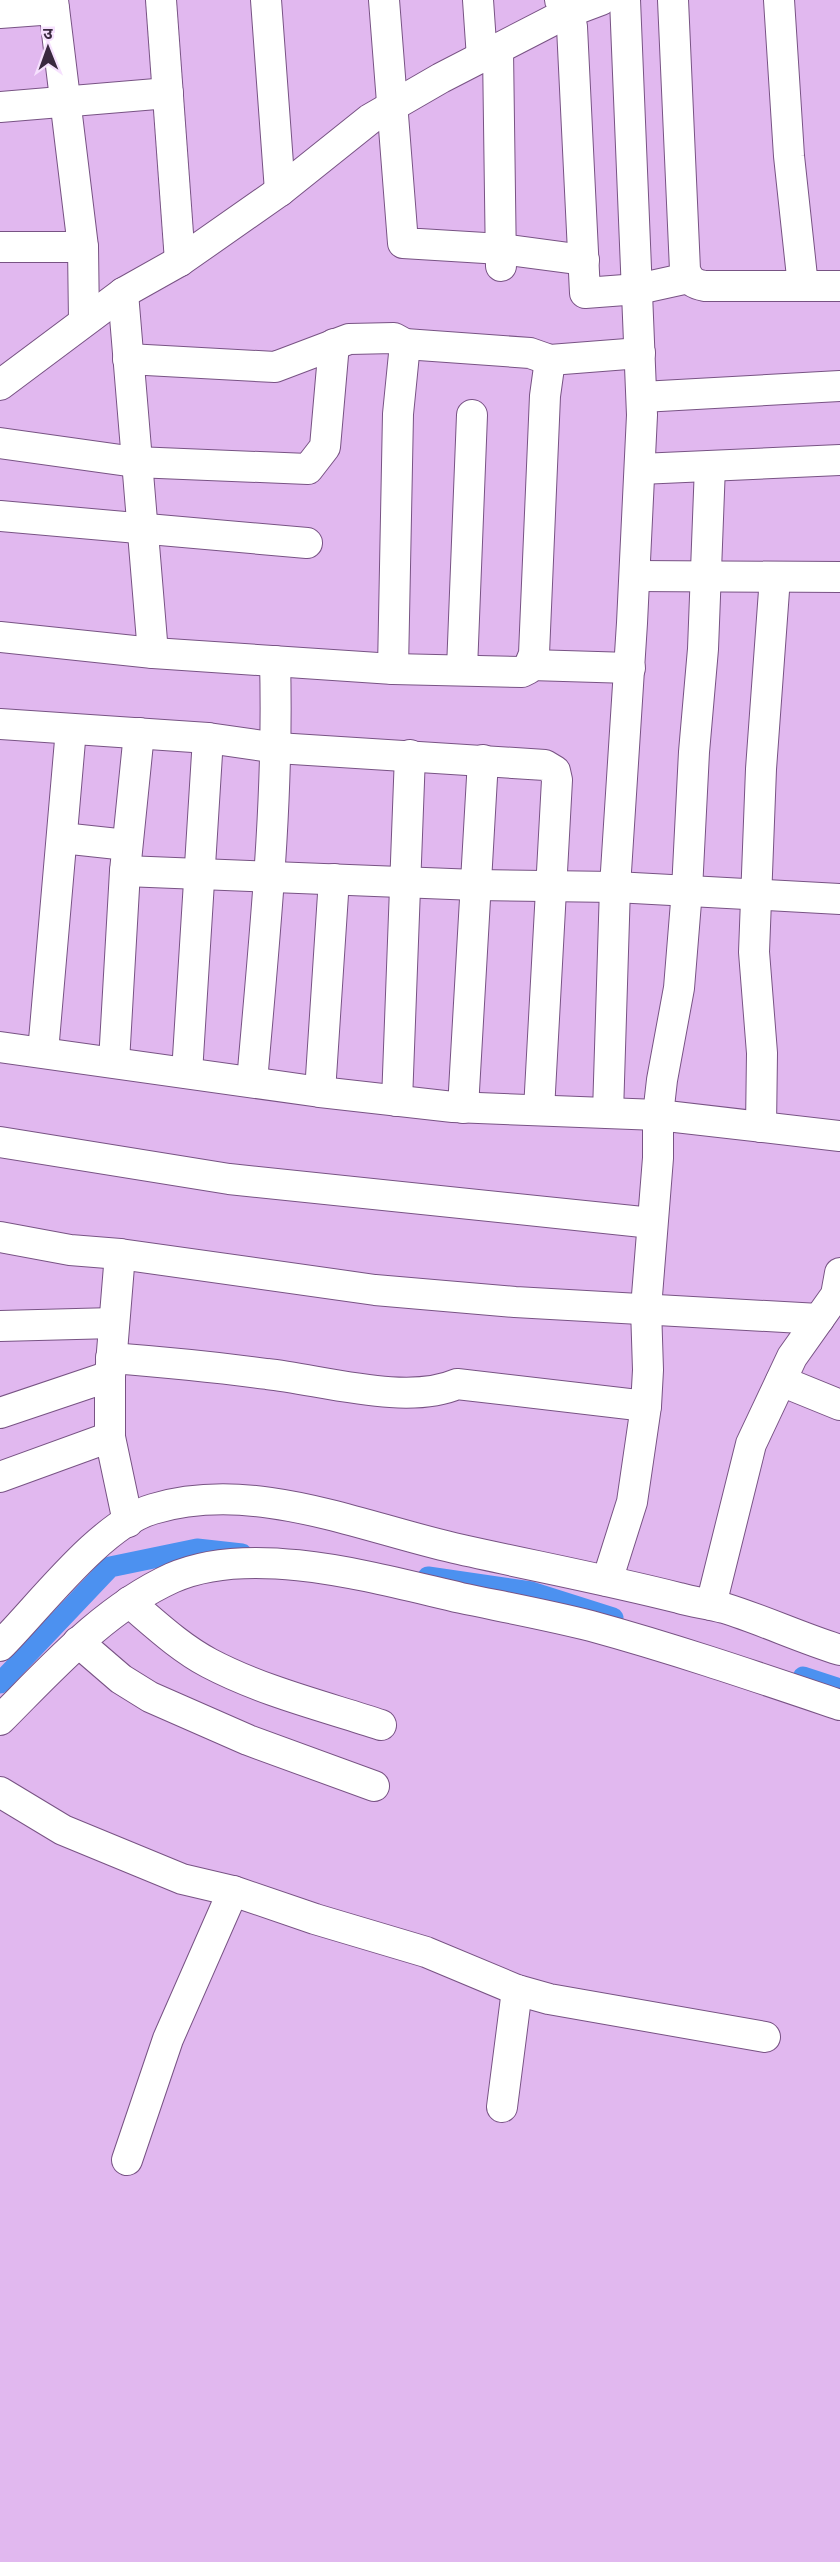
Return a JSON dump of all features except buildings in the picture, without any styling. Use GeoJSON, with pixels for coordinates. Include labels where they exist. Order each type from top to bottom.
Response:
{"type":"FeatureCollection","features":[{"type":"Feature","properties":{"kind":"street"},"geometry":{"type":"LineString","coordinates":[[161,0],[180,261]]}},
{"type":"Feature","properties":{"kind":"street"},"geometry":{"type":"LineString","coordinates":[[266,0],[280,191]]}},
{"type":"Feature","properties":{"kind":"street"},"geometry":{"type":"LineString","coordinates":[[384,0],[403,243],[501,258],[584,260]]}},
{"type":"Feature","properties":{"kind":"street"},"geometry":{"type":"LineString","coordinates":[[478,0],[490,54],[501,258]]}},
{"type":"Feature","properties":{"kind":"street"},"geometry":{"type":"LineString","coordinates":[[0,385],[123,293],[180,261],[280,191],[370,119],[441,78],[490,54],[565,6],[601,0]]}},
{"type":"Feature","properties":{"kind":"street"},"geometry":{"type":"LineString","coordinates":[[608,1113],[615,887],[630,668],[642,397],[624,0]]}},
{"type":"Feature","properties":{"kind":"street"},"geometry":{"type":"LineString","coordinates":[[673,0],[685,270],[688,278],[695,284],[705,286],[840,286]]}},
{"type":"Feature","properties":{"kind":"street"},"geometry":{"type":"LineString","coordinates":[[779,0],[789,156],[803,286]]}},
{"type":"Feature","properties":{"kind":"street"},"geometry":{"type":"LineString","coordinates":[[0,13],[54,4],[82,246],[84,321]]}},
{"type":"Feature","properties":{"kind":"street"},"geometry":{"type":"LineString","coordinates":[[565,6],[572,27],[585,293],[638,288],[688,278]]}},
{"type":"Feature","properties":{"kind":"street"},"geometry":{"type":"LineString","coordinates":[[0,107],[168,93]]}},
{"type":"Feature","properties":{"kind":"street"},"geometry":{"type":"LineString","coordinates":[[0,247],[82,246]]}},
{"type":"Feature","properties":{"kind":"street"},"geometry":{"type":"LineString","coordinates":[[123,293],[135,462],[153,653]]}},
{"type":"Feature","properties":{"kind":"street"},"geometry":{"type":"LineString","coordinates":[[128,359],[275,367],[349,339],[394,338],[405,344],[530,353],[550,360],[640,353]]}},
{"type":"Feature","properties":{"kind":"street"},"geometry":{"type":"LineString","coordinates":[[0,443],[135,462],[308,469],[325,447],[334,344]]}},
{"type":"Feature","properties":{"kind":"street"},"geometry":{"type":"LineString","coordinates":[[393,669],[398,414],[405,344]]}},
{"type":"Feature","properties":{"kind":"street"},"geometry":{"type":"LineString","coordinates":[[0,637],[153,653],[393,669],[522,672],[531,665],[534,654],[544,396],[550,360]]}},
{"type":"Feature","properties":{"kind":"street"},"geometry":{"type":"LineString","coordinates":[[642,397],[840,386]]}},
{"type":"Feature","properties":{"kind":"street"},"geometry":{"type":"LineString","coordinates":[[462,669],[472,415]]}},
{"type":"Feature","properties":{"kind":"street"},"geometry":{"type":"LineString","coordinates":[[640,469],[840,460]]}},
{"type":"Feature","properties":{"kind":"street"},"geometry":{"type":"LineString","coordinates":[[607,1581],[632,1502],[646,1406],[648,1370],[646,1308],[658,1158],[658,1115],[679,988],[687,890],[693,752],[707,576],[710,466]]}},
{"type":"Feature","properties":{"kind":"street"},"geometry":{"type":"LineString","coordinates":[[0,516],[307,543]]}},
{"type":"Feature","properties":{"kind":"street"},"geometry":{"type":"LineString","coordinates":[[635,576],[840,577]]}},
{"type":"Feature","properties":{"kind":"street"},"geometry":{"type":"LineString","coordinates":[[761,1127],[762,1053],[754,952],[761,769],[775,576]]}},
{"type":"Feature","properties":{"kind":"street"},"geometry":{"type":"LineString","coordinates":[[252,1082],[270,877],[277,747],[275,661]]}},
{"type":"Feature","properties":{"kind":"street"},"geometry":{"type":"LineString","coordinates":[[531,665],[630,668]]}},
{"type":"Feature","properties":{"kind":"street"},"geometry":{"type":"LineString","coordinates":[[0,724],[208,738],[277,747],[545,765],[555,771],[557,780],[552,887],[539,1110]]}},
{"type":"Feature","properties":{"kind":"street"},"geometry":{"type":"LineString","coordinates":[[44,1052],[71,729]]}},
{"type":"Feature","properties":{"kind":"street"},"geometry":{"type":"LineString","coordinates":[[114,1062],[126,858],[139,734]]}},
{"type":"Feature","properties":{"kind":"street"},"geometry":{"type":"LineString","coordinates":[[187,1073],[208,738]]}},
{"type":"Feature","properties":{"kind":"street"},"geometry":{"type":"LineString","coordinates":[[397,1101],[410,755]]}},
{"type":"Feature","properties":{"kind":"street"},"geometry":{"type":"LineString","coordinates":[[463,1108],[483,760]]}},
{"type":"Feature","properties":{"kind":"street"},"geometry":{"type":"LineString","coordinates":[[62,838],[126,858],[201,874],[406,883],[615,887],[840,899]]}},
{"type":"Feature","properties":{"kind":"street"},"geometry":{"type":"LineString","coordinates":[[320,1092],[334,879]]}},
{"type":"Feature","properties":{"kind":"street"},"geometry":{"type":"LineString","coordinates":[[0,1047],[320,1092],[463,1108],[658,1115],[840,1136]]}},
{"type":"Feature","properties":{"kind":"street"},"geometry":{"type":"LineString","coordinates":[[0,1142],[229,1179],[652,1223]]}},
{"type":"Feature","properties":{"kind":"street"},"geometry":{"type":"LineString","coordinates":[[0,1238],[70,1250],[120,1254],[375,1290],[515,1302],[819,1320]]}},
{"type":"Feature","properties":{"kind":"street"},"geometry":{"type":"LineString","coordinates":[[120,1254],[111,1367],[110,1437],[128,1522]]}},
{"type":"Feature","properties":{"kind":"street"},"geometry":{"type":"LineString","coordinates":[[711,1605],[752,1444],[792,1357],[839,1288]]}},
{"type":"Feature","properties":{"kind":"street"},"geometry":{"type":"LineString","coordinates":[[0,1326],[114,1323]]}},
{"type":"Feature","properties":{"kind":"street"},"geometry":{"type":"LineString","coordinates":[[0,1413],[111,1367],[259,1373],[408,1394],[439,1392],[457,1384],[646,1406]]}},
{"type":"Feature","properties":{"kind":"street"},"geometry":{"type":"LineString","coordinates":[[781,1381],[840,1405]]}},
{"type":"Feature","properties":{"kind":"street"},"geometry":{"type":"LineString","coordinates":[[0,1478],[110,1437]]}},
{"type":"Feature","properties":{"kind":"street"},"geometry":{"type":"LineString","coordinates":[[0,1646],[75,1566],[128,1522],[151,1509],[175,1504],[254,1501],[336,1516],[452,1548],[711,1605],[840,1650]]}},
{"type":"Feature","properties":{"kind":"street"},"geometry":{"type":"LineString","coordinates":[[0,1720],[78,1642],[129,1602],[173,1578],[215,1564],[275,1563],[377,1579],[588,1626],[712,1661],[840,1705]]}},
{"type":"Feature","properties":{"kind":"street"},"geometry":{"type":"LineString","coordinates":[[129,1602],[180,1645],[207,1662],[242,1679],[381,1725]]}},
{"type":"Feature","properties":{"kind":"street"},"geometry":{"type":"LineString","coordinates":[[78,1642],[121,1678],[150,1697],[248,1740],[374,1786]]}},
{"type":"Feature","properties":{"kind":"street"},"geometry":{"type":"LineString","coordinates":[[0,1792],[63,1830],[124,1857],[182,1879],[233,1891],[315,1919],[426,1952],[516,1990],[549,1999],[765,2037]]}},
{"type":"Feature","properties":{"kind":"street"},"geometry":{"type":"LineString","coordinates":[[127,2160],[168,2039],[233,1891]]}},
{"type":"Feature","properties":{"kind":"street"},"geometry":{"type":"LineString","coordinates":[[502,2108],[516,1990]]}},
{"type":"Feature","properties":{"kind":"waterway"},"geometry":{"type":"LineString","coordinates":[[0,1683],[110,1567],[197,1549],[242,1554]]}},
{"type":"Feature","properties":{"kind":"waterway"},"geometry":{"type":"LineString","coordinates":[[428,1577],[531,1592],[613,1618]]}},
{"type":"Feature","properties":{"kind":"waterway"},"geometry":{"type":"LineString","coordinates":[[803,1677],[840,1689]]}}]}
